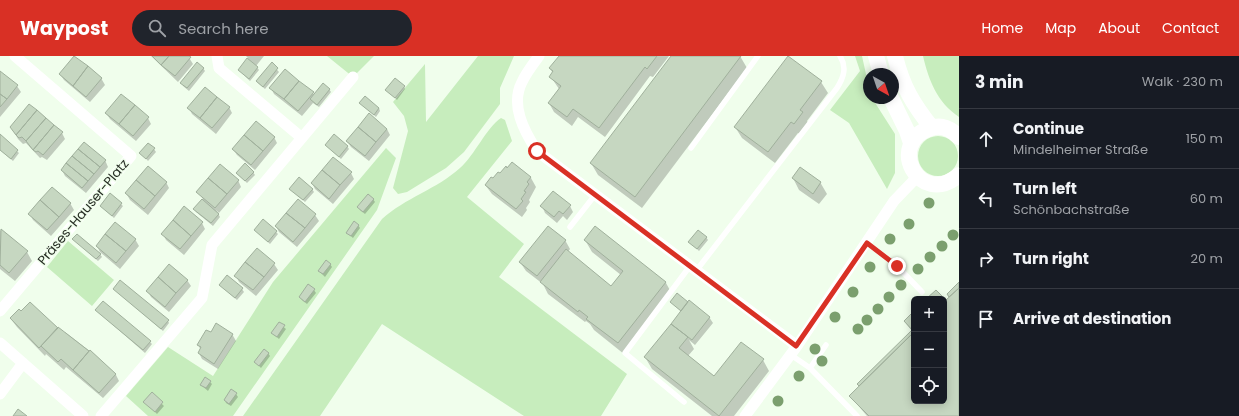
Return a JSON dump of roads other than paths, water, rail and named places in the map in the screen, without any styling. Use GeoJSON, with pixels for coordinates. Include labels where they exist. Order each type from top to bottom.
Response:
{"type":"FeatureCollection","features":[{"type":"Feature","properties":{"kind":"main road"},"geometry":{"type":"LineString","coordinates":[[876,56],[879,68]]}},
{"type":"Feature","properties":{"kind":"main road"},"geometry":{"type":"LineString","coordinates":[[895,56],[904,87],[913,104],[932,128]]}},
{"type":"Feature","properties":{"kind":"main road"},"geometry":{"type":"LineString","coordinates":[[894,104],[911,143]]}},
{"type":"Feature","properties":{"kind":"main road"},"geometry":{"type":"LineString","coordinates":[[959,137],[953,131],[944,127],[924,130],[916,136],[911,143],[909,152],[909,161],[917,177],[926,182],[944,184],[952,181],[959,175]]}},
{"type":"Feature","properties":{"kind":"street","name":"Präses-Hauser-Platz"},"geometry":{"type":"LineString","coordinates":[[1,307],[130,156],[15,56]]}},
{"type":"Feature","properties":{"kind":"street"},"geometry":{"type":"LineString","coordinates":[[217,56],[219,68],[302,138]]}},
{"type":"Feature","properties":{"kind":"street"},"geometry":{"type":"LineString","coordinates":[[539,56],[521,82],[518,102],[520,118],[526,133],[537,151],[693,268],[794,350]]}},
{"type":"Feature","properties":{"kind":"street"},"geometry":{"type":"LineString","coordinates":[[100,416],[202,298],[212,245],[353,77]]}},
{"type":"Feature","properties":{"kind":"street"},"geometry":{"type":"LineString","coordinates":[[745,416],[794,350],[894,201],[917,177]]}},
{"type":"Feature","properties":{"kind":"street"},"geometry":{"type":"LineString","coordinates":[[0,343],[83,416]]}},
{"type":"Feature","properties":{"kind":"street"},"geometry":{"type":"LineString","coordinates":[[0,394],[23,363]]}},
{"type":"Feature","properties":{"kind":"lane"},"geometry":{"type":"LineString","coordinates":[[691,148],[758,56]]}},
{"type":"Feature","properties":{"kind":"lane"},"geometry":{"type":"LineString","coordinates":[[684,402],[625,353],[840,84],[844,73],[844,62],[840,56]]}},
{"type":"Feature","properties":{"kind":"lane"},"geometry":{"type":"LineString","coordinates":[[570,227],[595,195]]}},
{"type":"Feature","properties":{"kind":"lane"},"geometry":{"type":"LineString","coordinates":[[867,243],[897,266],[922,292]]}},
{"type":"Feature","properties":{"kind":"lane"},"geometry":{"type":"LineString","coordinates":[[810,368],[826,345]]}},
{"type":"Feature","properties":{"kind":"lane"},"geometry":{"type":"LineString","coordinates":[[794,350],[857,416]]}}]}
